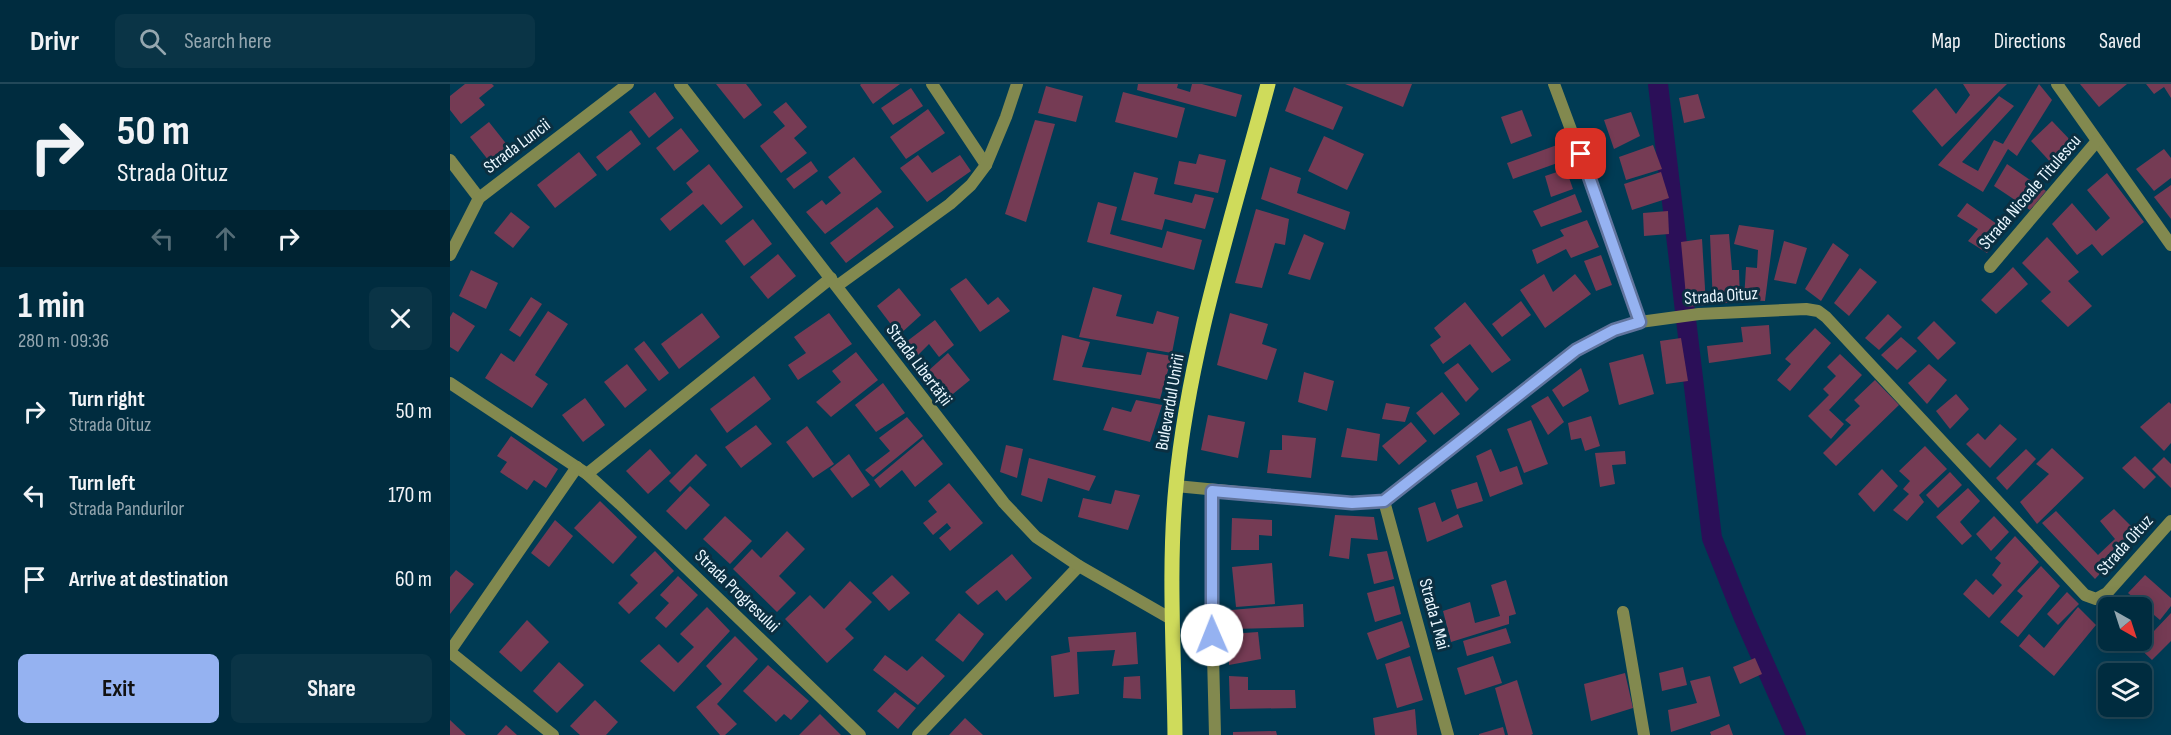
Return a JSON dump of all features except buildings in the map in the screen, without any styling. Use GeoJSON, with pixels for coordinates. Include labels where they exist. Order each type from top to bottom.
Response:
{"type":"FeatureCollection","features":[{"type":"Feature","properties":{"kind":"main road","name":"Bulevardul Unirii"},"geometry":{"type":"LineString","coordinates":[[1175,735],[1173,535],[1183,426],[1198,352],[1268,84]]}},
{"type":"Feature","properties":{"kind":"street","name":"Strada Luncii"},"geometry":{"type":"LineString","coordinates":[[450,255],[479,198],[628,84]]}},
{"type":"Feature","properties":{"kind":"street","name":"Strada Libertății"},"geometry":{"type":"LineString","coordinates":[[680,84],[1004,504],[1036,537],[1079,566],[1173,620]]}},
{"type":"Feature","properties":{"kind":"street"},"geometry":{"type":"LineString","coordinates":[[932,84],[986,165]]}},
{"type":"Feature","properties":{"kind":"street"},"geometry":{"type":"LineString","coordinates":[[553,735],[450,651],[582,471],[834,282],[950,204],[971,185],[986,165],[1017,84]]}},
{"type":"Feature","properties":{"kind":"street"},"geometry":{"type":"LineString","coordinates":[[1554,84],[1640,322]]}},
{"type":"Feature","properties":{"kind":"street"},"geometry":{"type":"LineString","coordinates":[[2057,84],[2171,245]]}},
{"type":"Feature","properties":{"kind":"street","name":"Strada Nicoale Titulescu"},"geometry":{"type":"LineString","coordinates":[[1990,267],[2097,141]]}},
{"type":"Feature","properties":{"kind":"street"},"geometry":{"type":"LineString","coordinates":[[450,160],[479,198]]}},
{"type":"Feature","properties":{"kind":"street","name":"Strada Oituz"},"geometry":{"type":"LineString","coordinates":[[1384,501],[1576,350],[1614,330],[1640,322],[1699,314],[1806,309],[1826,317],[2085,595],[2096,599],[2107,593],[2171,521]]}},
{"type":"Feature","properties":{"kind":"street","name":"Strada Progresului"},"geometry":{"type":"LineString","coordinates":[[450,383],[582,471],[620,504],[860,735]]}},
{"type":"Feature","properties":{"kind":"street"},"geometry":{"type":"LineString","coordinates":[[1176,486],[1352,503],[1384,501]]}},
{"type":"Feature","properties":{"kind":"street"},"geometry":{"type":"LineString","coordinates":[[1212,491],[1215,735]]}},
{"type":"Feature","properties":{"kind":"street","name":"Strada 1 Mai"},"geometry":{"type":"LineString","coordinates":[[1384,501],[1449,735]]}},
{"type":"Feature","properties":{"kind":"street"},"geometry":{"type":"LineString","coordinates":[[918,735],[1079,566]]}},
{"type":"Feature","properties":{"kind":"street"},"geometry":{"type":"LineString","coordinates":[[1623,612],[1644,735]]}},
{"type":"Feature","properties":{"kind":"waterway"},"geometry":{"type":"LineString","coordinates":[[1658,84],[1712,538],[1744,618],[1796,735]]}},
{"type":"Feature","properties":{"kind":"route"},"geometry":{"type":"LineString","coordinates":[[1212,635],[1212,491],[1352,503],[1384,501],[1576,350],[1614,330],[1640,322],[1581,154]]}}]}
